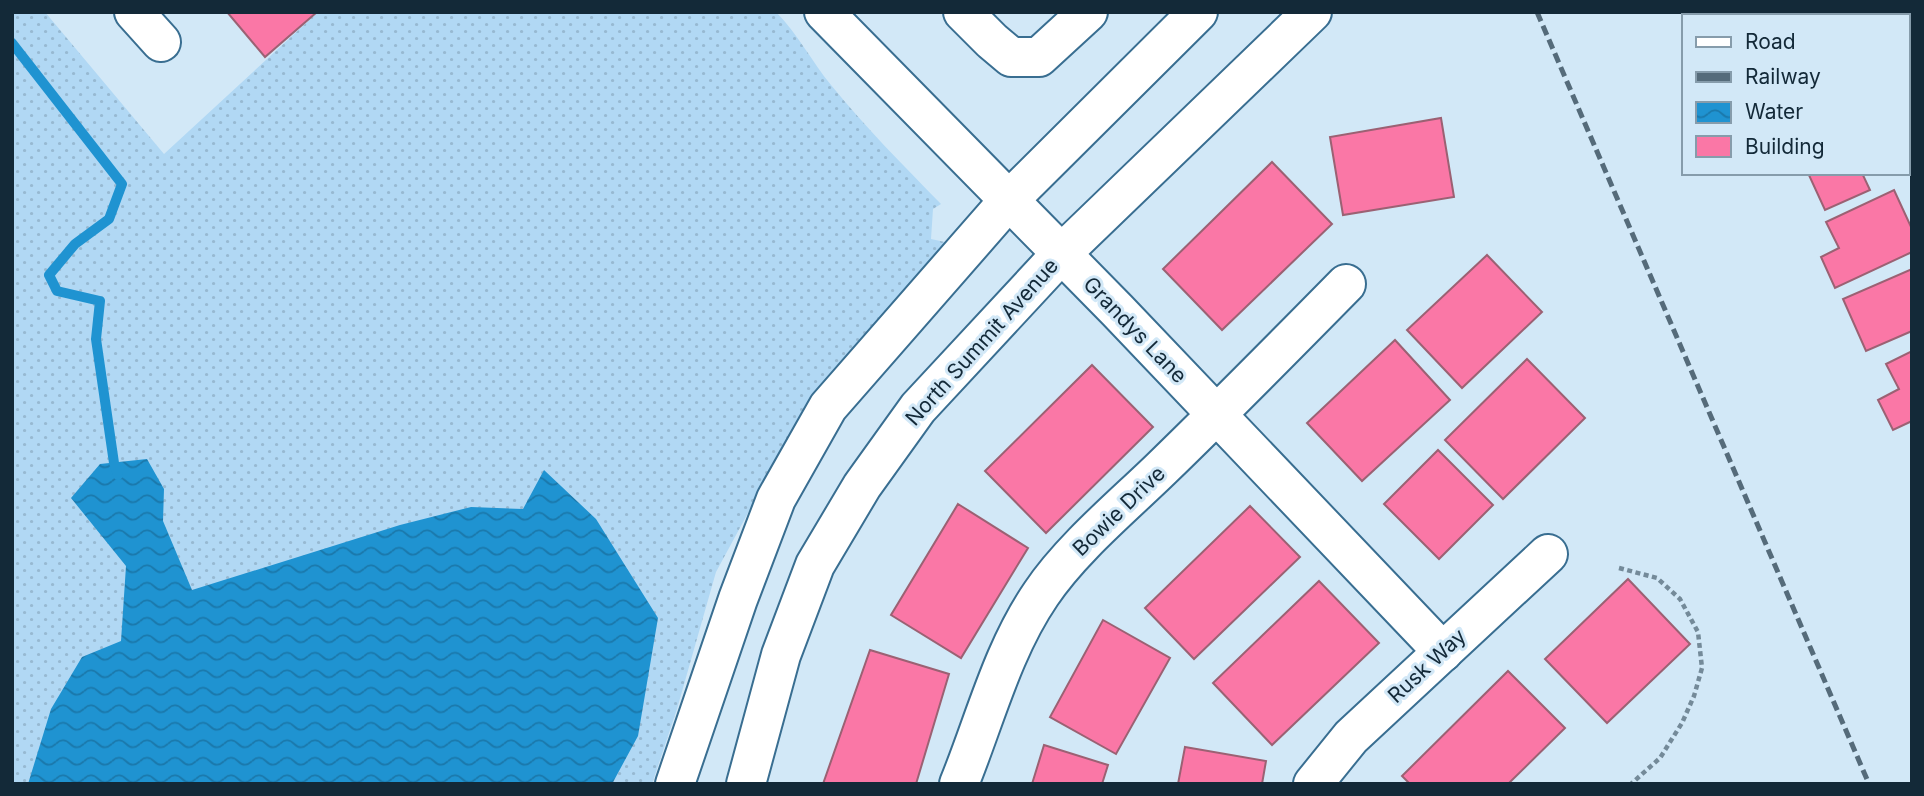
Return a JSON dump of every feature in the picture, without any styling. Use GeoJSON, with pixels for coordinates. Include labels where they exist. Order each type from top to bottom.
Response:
{"type":"FeatureCollection","features":[{"type":"Feature","properties":{"kind":"main road"},"geometry":{"type":"LineString","coordinates":[[134,12],[161,42]]}},
{"type":"Feature","properties":{"kind":"main road","name":"Grandys Lane"},"geometry":{"type":"LineString","coordinates":[[824,12],[1217,415],[1443,652]]}},
{"type":"Feature","properties":{"kind":"main road"},"geometry":{"type":"LineString","coordinates":[[963,12],[1011,57],[1039,57],[1088,12]]}},
{"type":"Feature","properties":{"kind":"main road"},"geometry":{"type":"LineString","coordinates":[[675,784],[738,598],[776,499],[828,407],[1009,200],[1198,12]]}},
{"type":"Feature","properties":{"kind":"main road","name":"North Summit Avenue"},"geometry":{"type":"LineString","coordinates":[[746,784],[781,655],[815,565],[862,486],[918,408],[1061,254],[1312,12]]}},
{"type":"Feature","properties":{"kind":"main road","name":"Bowie Drive"},"geometry":{"type":"LineString","coordinates":[[959,784],[1013,644],[1041,593],[1074,553],[1217,415],[1346,284]]}},
{"type":"Feature","properties":{"kind":"main road","name":"Rusk Way"},"geometry":{"type":"LineString","coordinates":[[1313,784],[1351,737],[1548,554]]}},
{"type":"Feature","properties":{"kind":"path"},"geometry":{"type":"LineString","coordinates":[[1619,568],[1657,578],[1680,599],[1698,632],[1702,668],[1682,723],[1660,758],[1633,784]]}},
{"type":"Feature","properties":{"kind":"shaded area"},"geometry":{"type":"Polygon","coordinates":[[[12,12],[45,12],[164,154],[318,12],[776,12],[844,101],[941,204],[933,209],[931,239],[945,242],[838,366],[781,452],[716,572],[677,709],[652,784],[12,784],[12,12]]]}},
{"type":"Feature","properties":{"kind":"water"},"geometry":{"type":"Polygon","coordinates":[[[147,459],[164,489],[163,521],[192,590],[400,525],[471,507],[523,509],[544,470],[596,519],[658,618],[638,736],[612,784],[28,784],[51,709],[82,657],[121,641],[126,566],[71,498],[100,464],[147,459]]]}},
{"type":"Feature","properties":{"kind":"building"},"geometry":{"type":"Polygon","coordinates":[[[227,12],[317,12],[265,57],[227,12]]]}},
{"type":"Feature","properties":{"kind":"building"},"geometry":{"type":"Polygon","coordinates":[[[1748,12],[1825,12],[1823,14],[1744,14],[1748,12]]]}},
{"type":"Feature","properties":{"kind":"building"},"geometry":{"type":"Polygon","coordinates":[[[1441,118],[1454,197],[1343,215],[1330,137],[1441,118]]]}},
{"type":"Feature","properties":{"kind":"building"},"geometry":{"type":"Polygon","coordinates":[[[1272,162],[1332,224],[1222,330],[1163,269],[1272,162]]]}},
{"type":"Feature","properties":{"kind":"building"},"geometry":{"type":"Polygon","coordinates":[[[1809,175],[1863,175],[1870,190],[1825,210],[1809,175]]]}},
{"type":"Feature","properties":{"kind":"building"},"geometry":{"type":"Polygon","coordinates":[[[1894,190],[1912,229],[1912,252],[1835,288],[1821,257],[1839,248],[1826,222],[1894,190]]]}},
{"type":"Feature","properties":{"kind":"building"},"geometry":{"type":"Polygon","coordinates":[[[1487,255],[1542,312],[1462,388],[1407,330],[1487,255]]]}},
{"type":"Feature","properties":{"kind":"building"},"geometry":{"type":"Polygon","coordinates":[[[1912,269],[1912,331],[1866,351],[1843,299],[1912,269]]]}},
{"type":"Feature","properties":{"kind":"building"},"geometry":{"type":"Polygon","coordinates":[[[1395,340],[1450,400],[1362,481],[1307,423],[1395,340]]]}},
{"type":"Feature","properties":{"kind":"building"},"geometry":{"type":"Polygon","coordinates":[[[1912,351],[1912,421],[1893,430],[1878,400],[1899,389],[1886,364],[1912,351]]]}},
{"type":"Feature","properties":{"kind":"building"},"geometry":{"type":"Polygon","coordinates":[[[1527,359],[1585,418],[1503,499],[1445,440],[1527,359]]]}},
{"type":"Feature","properties":{"kind":"building"},"geometry":{"type":"Polygon","coordinates":[[[1092,365],[1153,427],[1046,533],[985,471],[1092,365]]]}},
{"type":"Feature","properties":{"kind":"building"},"geometry":{"type":"Polygon","coordinates":[[[1438,450],[1493,505],[1439,559],[1384,504],[1438,450]]]}},
{"type":"Feature","properties":{"kind":"building"},"geometry":{"type":"Polygon","coordinates":[[[958,504],[1028,548],[961,658],[891,615],[958,504]]]}},
{"type":"Feature","properties":{"kind":"building"},"geometry":{"type":"Polygon","coordinates":[[[1250,506],[1300,557],[1194,659],[1145,608],[1250,506]]]}},
{"type":"Feature","properties":{"kind":"building"},"geometry":{"type":"Polygon","coordinates":[[[1628,579],[1690,644],[1607,723],[1545,659],[1628,579]]]}},
{"type":"Feature","properties":{"kind":"building"},"geometry":{"type":"Polygon","coordinates":[[[1319,581],[1379,643],[1272,745],[1213,683],[1319,581]]]}},
{"type":"Feature","properties":{"kind":"building"},"geometry":{"type":"Polygon","coordinates":[[[1103,620],[1170,658],[1116,754],[1050,717],[1103,620]]]}},
{"type":"Feature","properties":{"kind":"building"},"geometry":{"type":"Polygon","coordinates":[[[870,650],[949,674],[916,784],[823,784],[870,650]]]}},
{"type":"Feature","properties":{"kind":"building"},"geometry":{"type":"Polygon","coordinates":[[[1508,671],[1565,728],[1508,784],[1410,784],[1402,776],[1508,671]]]}},
{"type":"Feature","properties":{"kind":"building"},"geometry":{"type":"Polygon","coordinates":[[[1044,745],[1108,765],[1102,784],[1032,784],[1044,745]]]}},
{"type":"Feature","properties":{"kind":"building"},"geometry":{"type":"Polygon","coordinates":[[[1185,747],[1266,761],[1262,784],[1178,784],[1185,747]]]}},
{"type":"Feature","properties":{"kind":"waterway"},"geometry":{"type":"LineString","coordinates":[[12,43],[122,184],[109,219],[75,244],[49,275],[57,291],[100,301],[96,339],[118,475]]}},
{"type":"Feature","properties":{"kind":"railway"},"geometry":{"type":"LineString","coordinates":[[1537,12],[1869,784]]}}]}
